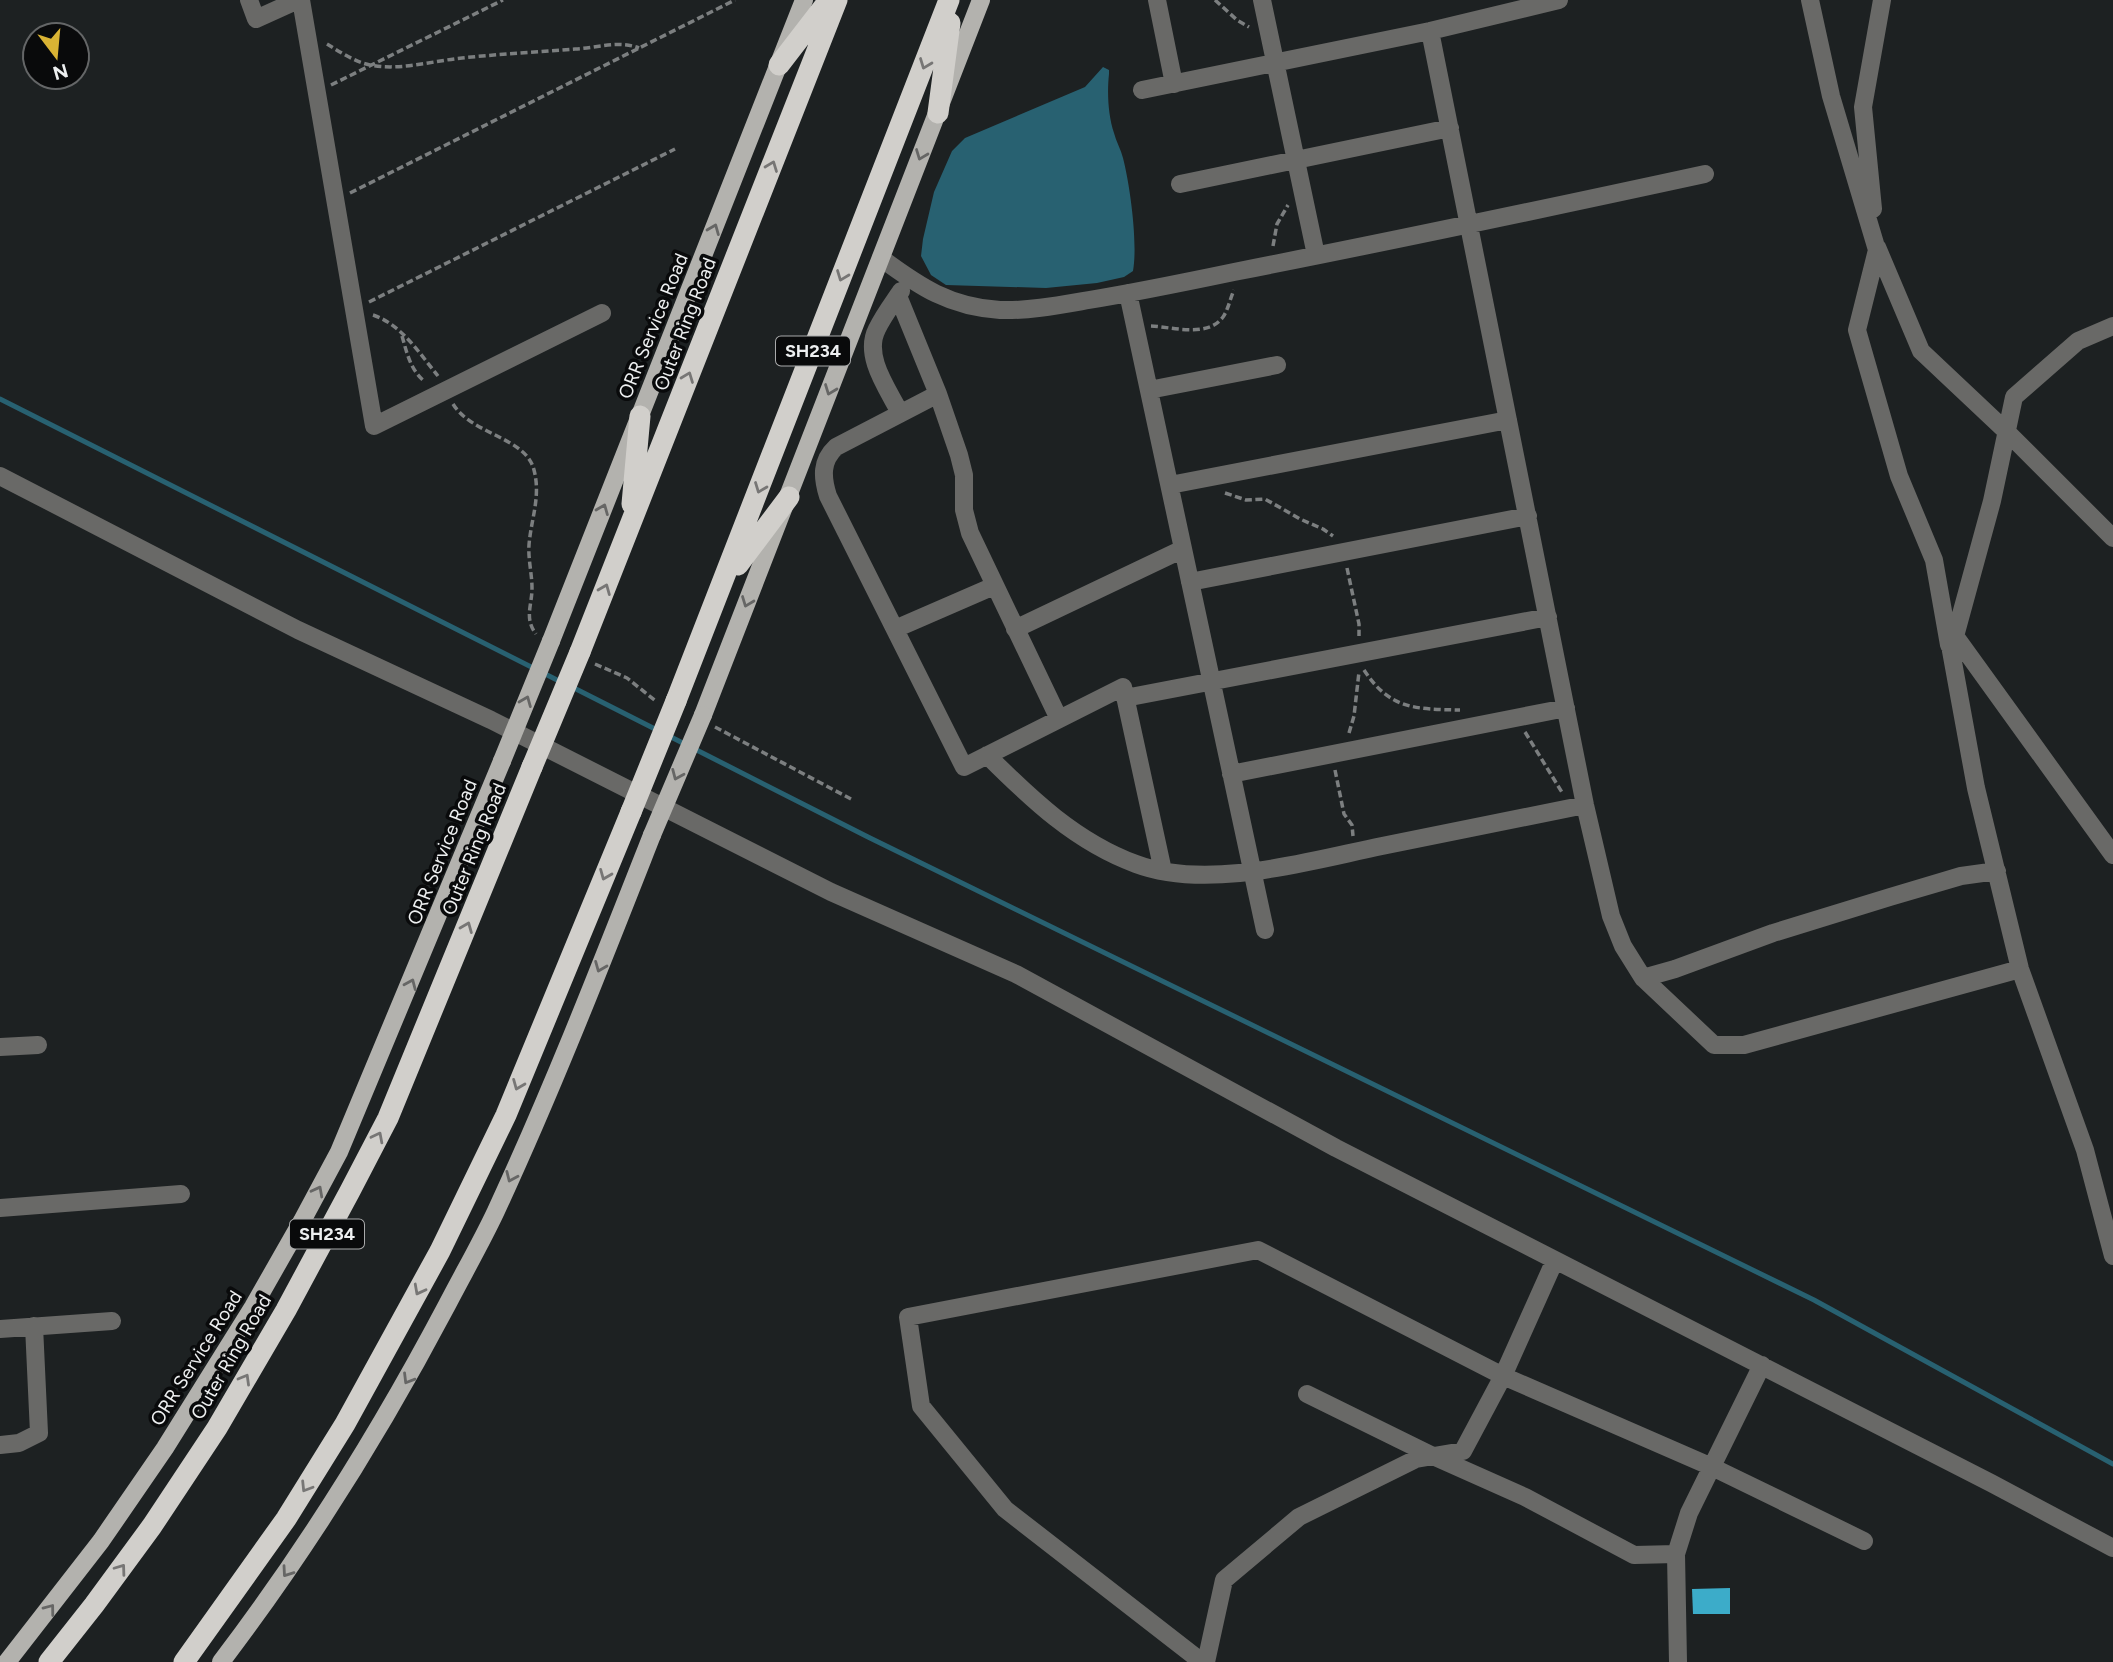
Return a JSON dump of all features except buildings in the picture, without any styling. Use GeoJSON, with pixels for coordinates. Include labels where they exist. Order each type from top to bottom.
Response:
{"type":"FeatureCollection","features":[{"type":"Feature","properties":{"kind":"highway"},"geometry":{"type":"LineString","coordinates":[[779,65],[829,0]]}},
{"type":"Feature","properties":{"kind":"highway","name":"Outer Ring Road"},"geometry":{"type":"LineString","coordinates":[[49,1662],[145,1535],[217,1427],[286,1310],[388,1118],[580,653],[836,0]]}},
{"type":"Feature","properties":{"kind":"highway"},"geometry":{"type":"LineString","coordinates":[[937,113],[951,0]]}},
{"type":"Feature","properties":{"kind":"highway","name":"SH234"},"geometry":{"type":"LineString","coordinates":[[184,1662],[286,1519],[345,1424],[440,1251],[506,1115],[676,701],[951,0]]}},
{"type":"Feature","properties":{"kind":"highway"},"geometry":{"type":"LineString","coordinates":[[630,527],[640,416]]}},
{"type":"Feature","properties":{"kind":"highway"},"geometry":{"type":"LineString","coordinates":[[720,588],[789,497]]}},
{"type":"Feature","properties":{"kind":"main road","name":"ORR Service Road"},"geometry":{"type":"LineString","coordinates":[[7,1662],[102,1541],[165,1448],[253,1307],[339,1152],[551,641],[804,0]]}},
{"type":"Feature","properties":{"kind":"main road"},"geometry":{"type":"LineString","coordinates":[[221,1662],[298,1556],[414,1369],[500,1202],[557,1072],[703,715],[982,0]]}},
{"type":"Feature","properties":{"kind":"street"},"geometry":{"type":"LineString","coordinates":[[249,0],[257,19],[300,0],[374,426],[602,313]]}},
{"type":"Feature","properties":{"kind":"street"},"geometry":{"type":"LineString","coordinates":[[1157,0],[1174,84]]}},
{"type":"Feature","properties":{"kind":"street"},"geometry":{"type":"LineString","coordinates":[[1262,0],[1316,256]]}},
{"type":"Feature","properties":{"kind":"street"},"geometry":{"type":"LineString","coordinates":[[1142,90],[1430,31],[1559,0]]}},
{"type":"Feature","properties":{"kind":"street"},"geometry":{"type":"LineString","coordinates":[[1810,0],[1831,96],[1877,250],[1921,351],[2113,538]]}},
{"type":"Feature","properties":{"kind":"street"},"geometry":{"type":"LineString","coordinates":[[1882,0],[1863,107],[1877,250],[1857,330],[1899,477],[1934,560],[1953,644],[1976,788],[2020,969],[2085,1150],[2113,1256]]}},
{"type":"Feature","properties":{"kind":"street"},"geometry":{"type":"LineString","coordinates":[[1430,31],[1585,805],[1611,916],[1623,946],[1643,978],[1714,1045],[1744,1045],[2020,969]]}},
{"type":"Feature","properties":{"kind":"street"},"geometry":{"type":"LineString","coordinates":[[1180,184],[1450,128]]}},
{"type":"Feature","properties":{"kind":"street"},"geometry":{"type":"LineString","coordinates":[[881,258],[937,296],[956,303],[1002,310],[1055,306],[1469,225],[1705,174]]}},
{"type":"Feature","properties":{"kind":"street"},"geometry":{"type":"LineString","coordinates":[[900,413],[876,364],[873,351],[877,329],[909,279]]}},
{"type":"Feature","properties":{"kind":"street"},"geometry":{"type":"LineString","coordinates":[[1128,293],[1265,930]]}},
{"type":"Feature","properties":{"kind":"street"},"geometry":{"type":"LineString","coordinates":[[898,296],[938,394],[964,475],[964,510],[970,533],[1059,719]]}},
{"type":"Feature","properties":{"kind":"street"},"geometry":{"type":"LineString","coordinates":[[1953,644],[1992,501],[2014,397],[2078,341],[2113,326]]}},
{"type":"Feature","properties":{"kind":"street"},"geometry":{"type":"LineString","coordinates":[[1149,390],[1277,365]]}},
{"type":"Feature","properties":{"kind":"street"},"geometry":{"type":"LineString","coordinates":[[938,394],[836,447],[825,462],[823,475],[828,496],[964,767],[1123,687],[1163,871]]}},
{"type":"Feature","properties":{"kind":"street"},"geometry":{"type":"LineString","coordinates":[[1170,485],[1508,420]]}},
{"type":"Feature","properties":{"kind":"street"},"geometry":{"type":"LineString","coordinates":[[0,476],[286,624],[491,720],[831,892],[1016,974],[1336,1148],[2113,1548]]}},
{"type":"Feature","properties":{"kind":"street"},"geometry":{"type":"LineString","coordinates":[[1190,583],[1528,516]]}},
{"type":"Feature","properties":{"kind":"street"},"geometry":{"type":"LineString","coordinates":[[1015,629],[1183,549]]}},
{"type":"Feature","properties":{"kind":"street"},"geometry":{"type":"LineString","coordinates":[[895,629],[995,586]]}},
{"type":"Feature","properties":{"kind":"street"},"geometry":{"type":"LineString","coordinates":[[1125,698],[1548,617]]}},
{"type":"Feature","properties":{"kind":"street"},"geometry":{"type":"LineString","coordinates":[[1953,644],[2113,855]]}},
{"type":"Feature","properties":{"kind":"street"},"geometry":{"type":"LineString","coordinates":[[1231,774],[1566,708]]}},
{"type":"Feature","properties":{"kind":"street"},"geometry":{"type":"LineString","coordinates":[[987,755],[1041,808],[1085,839],[1138,866],[1163,871],[1228,874],[1252,872],[1585,805]]}},
{"type":"Feature","properties":{"kind":"street"},"geometry":{"type":"LineString","coordinates":[[1643,978],[1675,970],[1773,933],[1889,897],[1961,876],[1997,871]]}},
{"type":"Feature","properties":{"kind":"street"},"geometry":{"type":"LineString","coordinates":[[0,1047],[38,1045]]}},
{"type":"Feature","properties":{"kind":"street"},"geometry":{"type":"LineString","coordinates":[[0,1208],[181,1194]]}},
{"type":"Feature","properties":{"kind":"street"},"geometry":{"type":"LineString","coordinates":[[1555,1260],[1503,1376],[1463,1451],[1416,1459],[1299,1517],[1224,1580],[1204,1662],[1005,1509],[921,1406],[908,1317],[1258,1250],[1503,1376],[1712,1466],[1864,1541]]}},
{"type":"Feature","properties":{"kind":"street"},"geometry":{"type":"LineString","coordinates":[[0,1329],[112,1321]]}},
{"type":"Feature","properties":{"kind":"street"},"geometry":{"type":"LineString","coordinates":[[0,1445],[19,1443],[39,1433],[34,1326]]}},
{"type":"Feature","properties":{"kind":"street"},"geometry":{"type":"LineString","coordinates":[[1678,1662],[1676,1554],[1689,1513],[1762,1365]]}},
{"type":"Feature","properties":{"kind":"street"},"geometry":{"type":"LineString","coordinates":[[1307,1394],[1433,1456],[1525,1497],[1634,1555],[1676,1554]]}},
{"type":"Feature","properties":{"kind":"path"},"geometry":{"type":"LineString","coordinates":[[317,92],[503,0]]}},
{"type":"Feature","properties":{"kind":"path"},"geometry":{"type":"LineString","coordinates":[[336,200],[735,0]]}},
{"type":"Feature","properties":{"kind":"path"},"geometry":{"type":"LineString","coordinates":[[1215,0],[1237,20],[1271,40]]}},
{"type":"Feature","properties":{"kind":"path"},"geometry":{"type":"LineString","coordinates":[[308,38],[321,40],[341,53],[371,65],[413,65],[612,44],[630,44],[639,48]]}},
{"type":"Feature","properties":{"kind":"path"},"geometry":{"type":"LineString","coordinates":[[354,309],[675,149]]}},
{"type":"Feature","properties":{"kind":"path"},"geometry":{"type":"LineString","coordinates":[[1259,267],[1273,245],[1277,224],[1302,187]]}},
{"type":"Feature","properties":{"kind":"path"},"geometry":{"type":"LineString","coordinates":[[1135,325],[1197,330],[1214,324],[1222,318],[1235,288]]}},
{"type":"Feature","properties":{"kind":"path"},"geometry":{"type":"LineString","coordinates":[[401,334],[416,374],[457,410]]}},
{"type":"Feature","properties":{"kind":"path"},"geometry":{"type":"LineString","coordinates":[[1204,478],[1222,492],[1246,500],[1265,499],[1323,529],[1338,542],[1343,553],[1359,624],[1360,653],[1354,716],[1335,767],[1345,814],[1352,825],[1354,852]]}},
{"type":"Feature","properties":{"kind":"water"},"geometry":{"type":"Polygon","coordinates":[[[1103,67],[1109,70],[1110,119],[1123,158],[1131,198],[1135,245],[1133,271],[1124,277],[1097,283],[1046,288],[946,285],[931,275],[921,256],[923,239],[934,192],[952,151],[965,138],[1085,87],[1103,67]]]}},
{"type":"Feature","properties":{"kind":"waterway"},"geometry":{"type":"LineString","coordinates":[[0,399],[563,683]]}},
{"type":"Feature","properties":{"kind":"waterway"},"geometry":{"type":"LineString","coordinates":[[572,687],[657,730]]}},
{"type":"Feature","properties":{"kind":"waterway"},"geometry":{"type":"LineString","coordinates":[[669,736],[868,837],[1814,1300],[2113,1464]]}}]}
